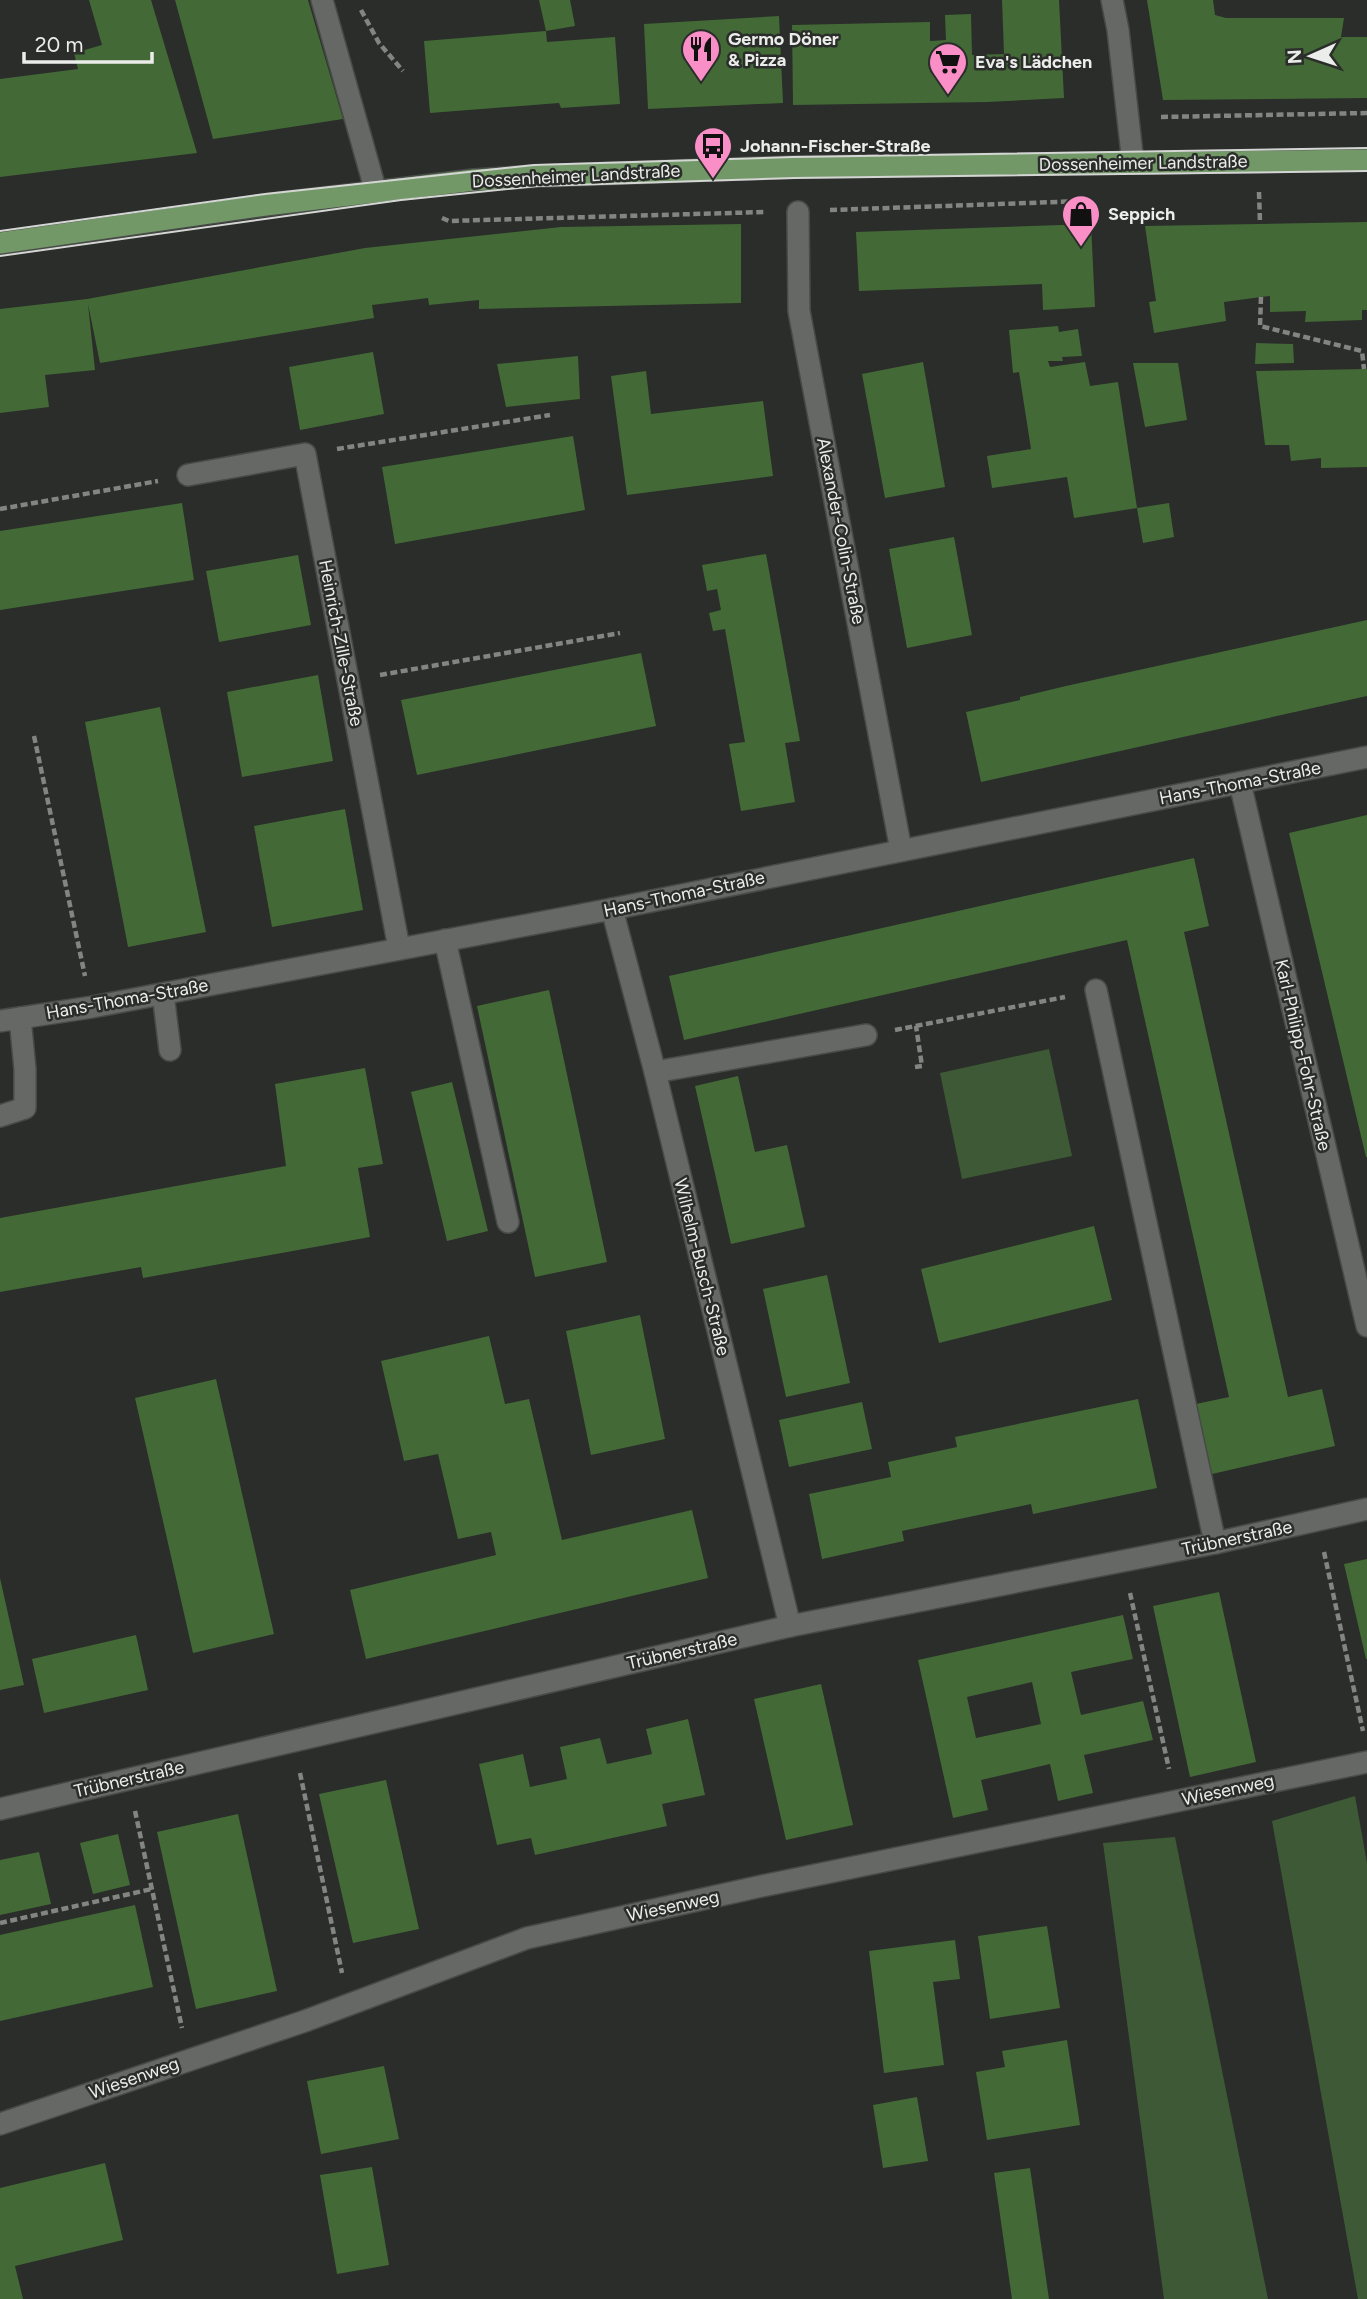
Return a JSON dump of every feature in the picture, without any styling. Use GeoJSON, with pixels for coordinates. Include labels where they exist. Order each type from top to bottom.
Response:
{"type":"FeatureCollection","features":[{"type":"Feature","properties":{"kind":"main road","name":"Dossenheimer Landstraße"},"geometry":{"type":"LineString","coordinates":[[0,243],[376,192],[474,180],[538,176],[1132,158],[1367,160]]}},
{"type":"Feature","properties":{"kind":"street"},"geometry":{"type":"LineString","coordinates":[[322,0],[376,192]]}},
{"type":"Feature","properties":{"kind":"street"},"geometry":{"type":"LineString","coordinates":[[1112,0],[1118,30],[1132,158]]}},
{"type":"Feature","properties":{"kind":"street","name":"Alexander-Colin-Straße"},"geometry":{"type":"LineString","coordinates":[[798,212],[799,311],[901,850]]}},
{"type":"Feature","properties":{"kind":"street"},"geometry":{"type":"LineString","coordinates":[[188,475],[305,454]]}},
{"type":"Feature","properties":{"kind":"street","name":"Heinrich-Zille-Straße"},"geometry":{"type":"LineString","coordinates":[[305,454],[399,948]]}},
{"type":"Feature","properties":{"kind":"street","name":"Hans-Thoma-Straße"},"geometry":{"type":"LineString","coordinates":[[10,1020],[163,994],[612,909],[1367,757]]}},
{"type":"Feature","properties":{"kind":"street","name":"Karl-Philipp-Fohr-Straße"},"geometry":{"type":"LineString","coordinates":[[1240,783],[1367,1326]]}},
{"type":"Feature","properties":{"kind":"street","name":"Wilhelm-Busch-Straße"},"geometry":{"type":"LineString","coordinates":[[612,909],[655,1072],[790,1626]]}},
{"type":"Feature","properties":{"kind":"street"},"geometry":{"type":"LineString","coordinates":[[445,940],[508,1222]]}},
{"type":"Feature","properties":{"kind":"street"},"geometry":{"type":"LineString","coordinates":[[1096,990],[1215,1544]]}},
{"type":"Feature","properties":{"kind":"street"},"geometry":{"type":"LineString","coordinates":[[163,994],[170,1050]]}},
{"type":"Feature","properties":{"kind":"street"},"geometry":{"type":"LineString","coordinates":[[0,1116],[25,1108],[26,1069],[10,1020]]}},
{"type":"Feature","properties":{"kind":"street"},"geometry":{"type":"LineString","coordinates":[[655,1072],[866,1035]]}},
{"type":"Feature","properties":{"kind":"street","name":"Trübnerstraße"},"geometry":{"type":"LineString","coordinates":[[0,1809],[790,1626],[1215,1544],[1367,1510]]}},
{"type":"Feature","properties":{"kind":"street","name":"Wiesenweg"},"geometry":{"type":"LineString","coordinates":[[0,2124],[349,2005],[527,1938],[775,1883],[1367,1762]]}},
{"type":"Feature","properties":{"kind":"path"},"geometry":{"type":"LineString","coordinates":[[356,2],[379,43],[403,71]]}},
{"type":"Feature","properties":{"kind":"path"},"geometry":{"type":"LineString","coordinates":[[437,215],[449,220],[798,212],[1083,201],[1131,173],[1132,158],[1160,117],[1367,113]]}},
{"type":"Feature","properties":{"kind":"path"},"geometry":{"type":"LineString","coordinates":[[1261,297],[1260,326],[1362,351],[1364,369]]}},
{"type":"Feature","properties":{"kind":"path"},"geometry":{"type":"LineString","coordinates":[[305,454],[550,415]]}},
{"type":"Feature","properties":{"kind":"path"},"geometry":{"type":"LineString","coordinates":[[0,509],[188,475]]}},
{"type":"Feature","properties":{"kind":"path"},"geometry":{"type":"LineString","coordinates":[[348,680],[620,633]]}},
{"type":"Feature","properties":{"kind":"path"},"geometry":{"type":"LineString","coordinates":[[34,736],[92,1007]]}},
{"type":"Feature","properties":{"kind":"path"},"geometry":{"type":"LineString","coordinates":[[866,1035],[1096,990]]}},
{"type":"Feature","properties":{"kind":"path"},"geometry":{"type":"LineString","coordinates":[[915,1067],[922,1066],[916,1026]]}},
{"type":"Feature","properties":{"kind":"path"},"geometry":{"type":"LineString","coordinates":[[1318,1520],[1364,1736]]}},
{"type":"Feature","properties":{"kind":"path"},"geometry":{"type":"LineString","coordinates":[[1123,1561],[1177,1801]]}},
{"type":"Feature","properties":{"kind":"path"},"geometry":{"type":"LineString","coordinates":[[294,1741],[349,2005]]}},
{"type":"Feature","properties":{"kind":"path"},"geometry":{"type":"LineString","coordinates":[[128,1779],[189,2060]]}},
{"type":"Feature","properties":{"kind":"path"},"geometry":{"type":"LineString","coordinates":[[0,1923],[152,1889]]}},
{"type":"Feature","properties":{"kind":"green space"},"geometry":{"type":"Polygon","coordinates":[[[1049,1049],[1072,1156],[962,1179],[940,1073],[1049,1049]]]}},
{"type":"Feature","properties":{"kind":"green space"},"geometry":{"type":"Polygon","coordinates":[[[1355,1796],[1367,1863],[1367,2299],[1358,2299],[1272,1821],[1355,1796]]]}},
{"type":"Feature","properties":{"kind":"green space"},"geometry":{"type":"Polygon","coordinates":[[[1175,1837],[1268,2299],[1164,2299],[1103,1843],[1175,1837]]]}},
{"type":"Feature","properties":{"kind":"building"},"geometry":{"type":"Polygon","coordinates":[[[89,0],[151,0],[197,153],[0,177],[0,79],[78,69],[74,53],[102,45],[89,0]]]}},
{"type":"Feature","properties":{"kind":"building"},"geometry":{"type":"Polygon","coordinates":[[[175,0],[308,0],[343,119],[213,139],[175,0]]]}},
{"type":"Feature","properties":{"kind":"building"},"geometry":{"type":"Polygon","coordinates":[[[539,0],[570,0],[575,26],[546,31],[539,0]]]}},
{"type":"Feature","properties":{"kind":"building"},"geometry":{"type":"Polygon","coordinates":[[[1002,0],[1059,0],[1064,98],[793,105],[792,25],[930,22],[930,41],[946,40],[945,15],[971,14],[972,55],[1004,54],[1002,0]]]}},
{"type":"Feature","properties":{"kind":"building"},"geometry":{"type":"Polygon","coordinates":[[[1147,0],[1213,0],[1215,15],[1226,18],[1344,18],[1341,37],[1367,37],[1367,98],[1163,100],[1147,0]]]}},
{"type":"Feature","properties":{"kind":"building"},"geometry":{"type":"Polygon","coordinates":[[[779,16],[783,103],[648,109],[644,24],[779,16]]]}},
{"type":"Feature","properties":{"kind":"building"},"geometry":{"type":"Polygon","coordinates":[[[546,31],[547,42],[615,37],[620,104],[561,108],[559,103],[430,113],[424,41],[546,31]]]}},
{"type":"Feature","properties":{"kind":"building"},"geometry":{"type":"Polygon","coordinates":[[[1367,222],[1367,310],[1362,310],[1362,320],[1305,322],[1306,311],[1270,312],[1270,296],[1224,302],[1226,321],[1154,333],[1149,302],[1156,301],[1145,226],[1367,222]]]}},
{"type":"Feature","properties":{"kind":"building"},"geometry":{"type":"Polygon","coordinates":[[[741,224],[741,303],[479,309],[479,300],[429,305],[428,298],[372,305],[374,318],[100,363],[88,304],[95,370],[45,375],[49,407],[0,413],[0,309],[87,299],[365,248],[561,227],[741,224]]]}},
{"type":"Feature","properties":{"kind":"building"},"geometry":{"type":"Polygon","coordinates":[[[1091,224],[1095,307],[1043,310],[1042,284],[859,291],[856,232],[1091,224]]]}},
{"type":"Feature","properties":{"kind":"building"},"geometry":{"type":"Polygon","coordinates":[[[1058,326],[1059,332],[1078,329],[1082,356],[1062,357],[1063,361],[1048,361],[1050,367],[1085,362],[1090,386],[1118,382],[1137,508],[1074,518],[1067,477],[992,488],[987,456],[1031,449],[1019,372],[1013,373],[1009,330],[1058,326]]]}},
{"type":"Feature","properties":{"kind":"building"},"geometry":{"type":"Polygon","coordinates":[[[1256,343],[1293,344],[1294,363],[1255,364],[1256,343]]]}},
{"type":"Feature","properties":{"kind":"building"},"geometry":{"type":"Polygon","coordinates":[[[373,352],[384,414],[300,430],[289,367],[373,352]]]}},
{"type":"Feature","properties":{"kind":"building"},"geometry":{"type":"Polygon","coordinates":[[[578,356],[580,399],[506,407],[497,364],[578,356]]]}},
{"type":"Feature","properties":{"kind":"building"},"geometry":{"type":"Polygon","coordinates":[[[923,362],[945,487],[885,498],[862,374],[923,362]]]}},
{"type":"Feature","properties":{"kind":"building"},"geometry":{"type":"Polygon","coordinates":[[[1133,363],[1178,363],[1187,420],[1145,427],[1133,363]]]}},
{"type":"Feature","properties":{"kind":"building"},"geometry":{"type":"Polygon","coordinates":[[[1367,369],[1367,467],[1321,468],[1321,458],[1291,461],[1289,445],[1265,445],[1256,371],[1367,369]]]}},
{"type":"Feature","properties":{"kind":"building"},"geometry":{"type":"Polygon","coordinates":[[[646,371],[651,414],[763,401],[773,476],[627,495],[611,376],[646,371]]]}},
{"type":"Feature","properties":{"kind":"building"},"geometry":{"type":"Polygon","coordinates":[[[573,436],[585,510],[395,544],[382,467],[573,436]]]}},
{"type":"Feature","properties":{"kind":"building"},"geometry":{"type":"Polygon","coordinates":[[[182,503],[194,580],[0,610],[0,531],[182,503]]]}},
{"type":"Feature","properties":{"kind":"building"},"geometry":{"type":"Polygon","coordinates":[[[1169,503],[1174,537],[1143,543],[1137,508],[1169,503]]]}},
{"type":"Feature","properties":{"kind":"building"},"geometry":{"type":"Polygon","coordinates":[[[954,537],[972,635],[907,648],[889,549],[954,537]]]}},
{"type":"Feature","properties":{"kind":"building"},"geometry":{"type":"Polygon","coordinates":[[[766,554],[800,741],[785,743],[795,802],[741,811],[729,744],[745,742],[725,629],[713,631],[709,613],[721,610],[717,589],[707,591],[702,565],[766,554]]]}},
{"type":"Feature","properties":{"kind":"building"},"geometry":{"type":"Polygon","coordinates":[[[298,555],[311,625],[219,642],[206,571],[298,555]]]}},
{"type":"Feature","properties":{"kind":"building"},"geometry":{"type":"Polygon","coordinates":[[[1367,620],[1367,696],[981,782],[966,712],[1066,686],[1367,620]]]}},
{"type":"Feature","properties":{"kind":"building"},"geometry":{"type":"Polygon","coordinates":[[[641,653],[656,726],[417,775],[401,700],[641,653]]]}},
{"type":"Feature","properties":{"kind":"building"},"geometry":{"type":"Polygon","coordinates":[[[318,675],[333,761],[242,777],[227,692],[318,675]]]}},
{"type":"Feature","properties":{"kind":"building"},"geometry":{"type":"Polygon","coordinates":[[[160,707],[206,932],[128,947],[85,722],[160,707]]]}},
{"type":"Feature","properties":{"kind":"building"},"geometry":{"type":"Polygon","coordinates":[[[345,809],[363,910],[272,927],[254,826],[345,809]]]}},
{"type":"Feature","properties":{"kind":"building"},"geometry":{"type":"Polygon","coordinates":[[[1367,815],[1367,1157],[1366,1157],[1289,833],[1367,815]]]}},
{"type":"Feature","properties":{"kind":"building"},"geometry":{"type":"Polygon","coordinates":[[[1194,858],[1209,926],[1184,932],[1288,1397],[1322,1389],[1335,1446],[1212,1474],[1196,1404],[1229,1397],[1127,940],[684,1040],[669,976],[1194,858]]]}},
{"type":"Feature","properties":{"kind":"building"},"geometry":{"type":"Polygon","coordinates":[[[549,990],[607,1262],[535,1277],[477,1006],[549,990]]]}},
{"type":"Feature","properties":{"kind":"building"},"geometry":{"type":"Polygon","coordinates":[[[365,1068],[383,1164],[358,1168],[370,1237],[143,1278],[141,1267],[0,1292],[0,1218],[286,1166],[275,1084],[365,1068]]]}},
{"type":"Feature","properties":{"kind":"building"},"geometry":{"type":"Polygon","coordinates":[[[738,1076],[755,1152],[787,1145],[805,1227],[731,1244],[695,1086],[738,1076]]]}},
{"type":"Feature","properties":{"kind":"building"},"geometry":{"type":"Polygon","coordinates":[[[452,1082],[488,1231],[447,1241],[411,1092],[452,1082]]]}},
{"type":"Feature","properties":{"kind":"building"},"geometry":{"type":"Polygon","coordinates":[[[1094,1226],[1112,1300],[939,1343],[921,1269],[1094,1226]]]}},
{"type":"Feature","properties":{"kind":"building"},"geometry":{"type":"Polygon","coordinates":[[[827,1275],[850,1383],[786,1397],[763,1289],[827,1275]]]}},
{"type":"Feature","properties":{"kind":"building"},"geometry":{"type":"Polygon","coordinates":[[[640,1315],[665,1439],[591,1455],[566,1331],[640,1315]]]}},
{"type":"Feature","properties":{"kind":"building"},"geometry":{"type":"Polygon","coordinates":[[[489,1336],[505,1404],[529,1399],[562,1540],[692,1510],[708,1578],[366,1659],[350,1590],[496,1555],[491,1532],[458,1539],[438,1454],[404,1461],[381,1361],[489,1336]]]}},
{"type":"Feature","properties":{"kind":"building"},"geometry":{"type":"Polygon","coordinates":[[[216,1379],[274,1634],[193,1653],[135,1398],[216,1379]]]}},
{"type":"Feature","properties":{"kind":"building"},"geometry":{"type":"Polygon","coordinates":[[[1138,1399],[1157,1488],[1033,1514],[1031,1504],[902,1531],[904,1541],[822,1559],[809,1494],[891,1477],[888,1462],[957,1447],[955,1437],[1138,1399]]]}},
{"type":"Feature","properties":{"kind":"building"},"geometry":{"type":"Polygon","coordinates":[[[862,1402],[872,1449],[789,1467],[779,1420],[862,1402]]]}},
{"type":"Feature","properties":{"kind":"building"},"geometry":{"type":"Polygon","coordinates":[[[1367,1559],[1367,1659],[1366,1659],[1344,1564],[1367,1559]]]}},
{"type":"Feature","properties":{"kind":"building"},"geometry":{"type":"Polygon","coordinates":[[[0,1578],[24,1685],[0,1690],[0,1578]]]}},
{"type":"Feature","properties":{"kind":"building"},"geometry":{"type":"Polygon","coordinates":[[[1219,1592],[1256,1762],[1190,1777],[1153,1606],[1219,1592]]]}},
{"type":"Feature","properties":{"kind":"building"},"geometry":{"type":"Polygon","coordinates":[[[1123,1615],[1133,1659],[1071,1672],[1081,1715],[1143,1701],[1153,1740],[1084,1755],[1093,1793],[1058,1801],[1050,1764],[981,1780],[988,1810],[953,1818],[918,1660],[1123,1615]],[[1032,1682],[967,1697],[976,1738],[1041,1724],[1032,1682]]]}},
{"type":"Feature","properties":{"kind":"building"},"geometry":{"type":"Polygon","coordinates":[[[136,1635],[148,1690],[44,1713],[32,1659],[136,1635]]]}},
{"type":"Feature","properties":{"kind":"building"},"geometry":{"type":"Polygon","coordinates":[[[821,1684],[853,1825],[786,1840],[754,1699],[821,1684]]]}},
{"type":"Feature","properties":{"kind":"building"},"geometry":{"type":"Polygon","coordinates":[[[688,1719],[705,1795],[662,1804],[667,1826],[535,1855],[531,1838],[497,1845],[479,1764],[523,1754],[530,1787],[567,1779],[560,1747],[600,1738],[607,1764],[652,1754],[646,1729],[688,1719]]]}},
{"type":"Feature","properties":{"kind":"building"},"geometry":{"type":"Polygon","coordinates":[[[386,1780],[419,1929],[353,1943],[319,1794],[386,1780]]]}},
{"type":"Feature","properties":{"kind":"building"},"geometry":{"type":"Polygon","coordinates":[[[238,1814],[277,1991],[196,2009],[157,1832],[238,1814]]]}},
{"type":"Feature","properties":{"kind":"building"},"geometry":{"type":"Polygon","coordinates":[[[118,1834],[130,1885],[93,1894],[80,1843],[118,1834]]]}},
{"type":"Feature","properties":{"kind":"building"},"geometry":{"type":"Polygon","coordinates":[[[39,1852],[51,1904],[0,1915],[0,1860],[39,1852]]]}},
{"type":"Feature","properties":{"kind":"building"},"geometry":{"type":"Polygon","coordinates":[[[135,1905],[153,1987],[0,2021],[0,1935],[135,1905]]]}},
{"type":"Feature","properties":{"kind":"building"},"geometry":{"type":"Polygon","coordinates":[[[1047,1926],[1060,2008],[990,2019],[978,1936],[1047,1926]]]}},
{"type":"Feature","properties":{"kind":"building"},"geometry":{"type":"Polygon","coordinates":[[[955,1940],[960,1979],[933,1982],[944,2065],[884,2073],[869,1951],[955,1940]]]}},
{"type":"Feature","properties":{"kind":"building"},"geometry":{"type":"Polygon","coordinates":[[[1067,2040],[1080,2125],[987,2140],[976,2072],[1005,2067],[1002,2051],[1067,2040]]]}},
{"type":"Feature","properties":{"kind":"building"},"geometry":{"type":"Polygon","coordinates":[[[384,2066],[399,2139],[321,2154],[307,2081],[384,2066]]]}},
{"type":"Feature","properties":{"kind":"building"},"geometry":{"type":"Polygon","coordinates":[[[917,2097],[928,2161],[883,2168],[873,2105],[917,2097]]]}},
{"type":"Feature","properties":{"kind":"building"},"geometry":{"type":"Polygon","coordinates":[[[105,2163],[123,2240],[15,2266],[23,2299],[0,2299],[0,2188],[105,2163]]]}},
{"type":"Feature","properties":{"kind":"building"},"geometry":{"type":"Polygon","coordinates":[[[372,2167],[389,2265],[337,2274],[320,2175],[372,2167]]]}},
{"type":"Feature","properties":{"kind":"building"},"geometry":{"type":"Polygon","coordinates":[[[1030,2168],[1049,2299],[1012,2299],[994,2173],[1030,2168]]]}},
{"type":"Feature","properties":{"kind":"tram line"},"geometry":{"type":"LineString","coordinates":[[0,231],[265,194],[534,165],[793,157],[1367,148]]}},
{"type":"Feature","properties":{"kind":"tram line"},"geometry":{"type":"LineString","coordinates":[[0,256],[401,200],[538,186],[794,178],[1367,171]]}},
{"type":"Feature","properties":{"kind":"place","name":"Germo Döner & Pizza"},"geometry":{"type":"Point","coordinates":[701,83]}},
{"type":"Feature","properties":{"kind":"place","name":"Eva's Lädchen"},"geometry":{"type":"Point","coordinates":[948,96]}},
{"type":"Feature","properties":{"kind":"place","name":"Johann-Fischer-Straße"},"geometry":{"type":"Point","coordinates":[713,180]}},
{"type":"Feature","properties":{"kind":"place","name":"Seppich"},"geometry":{"type":"Point","coordinates":[1081,248]}}]}
